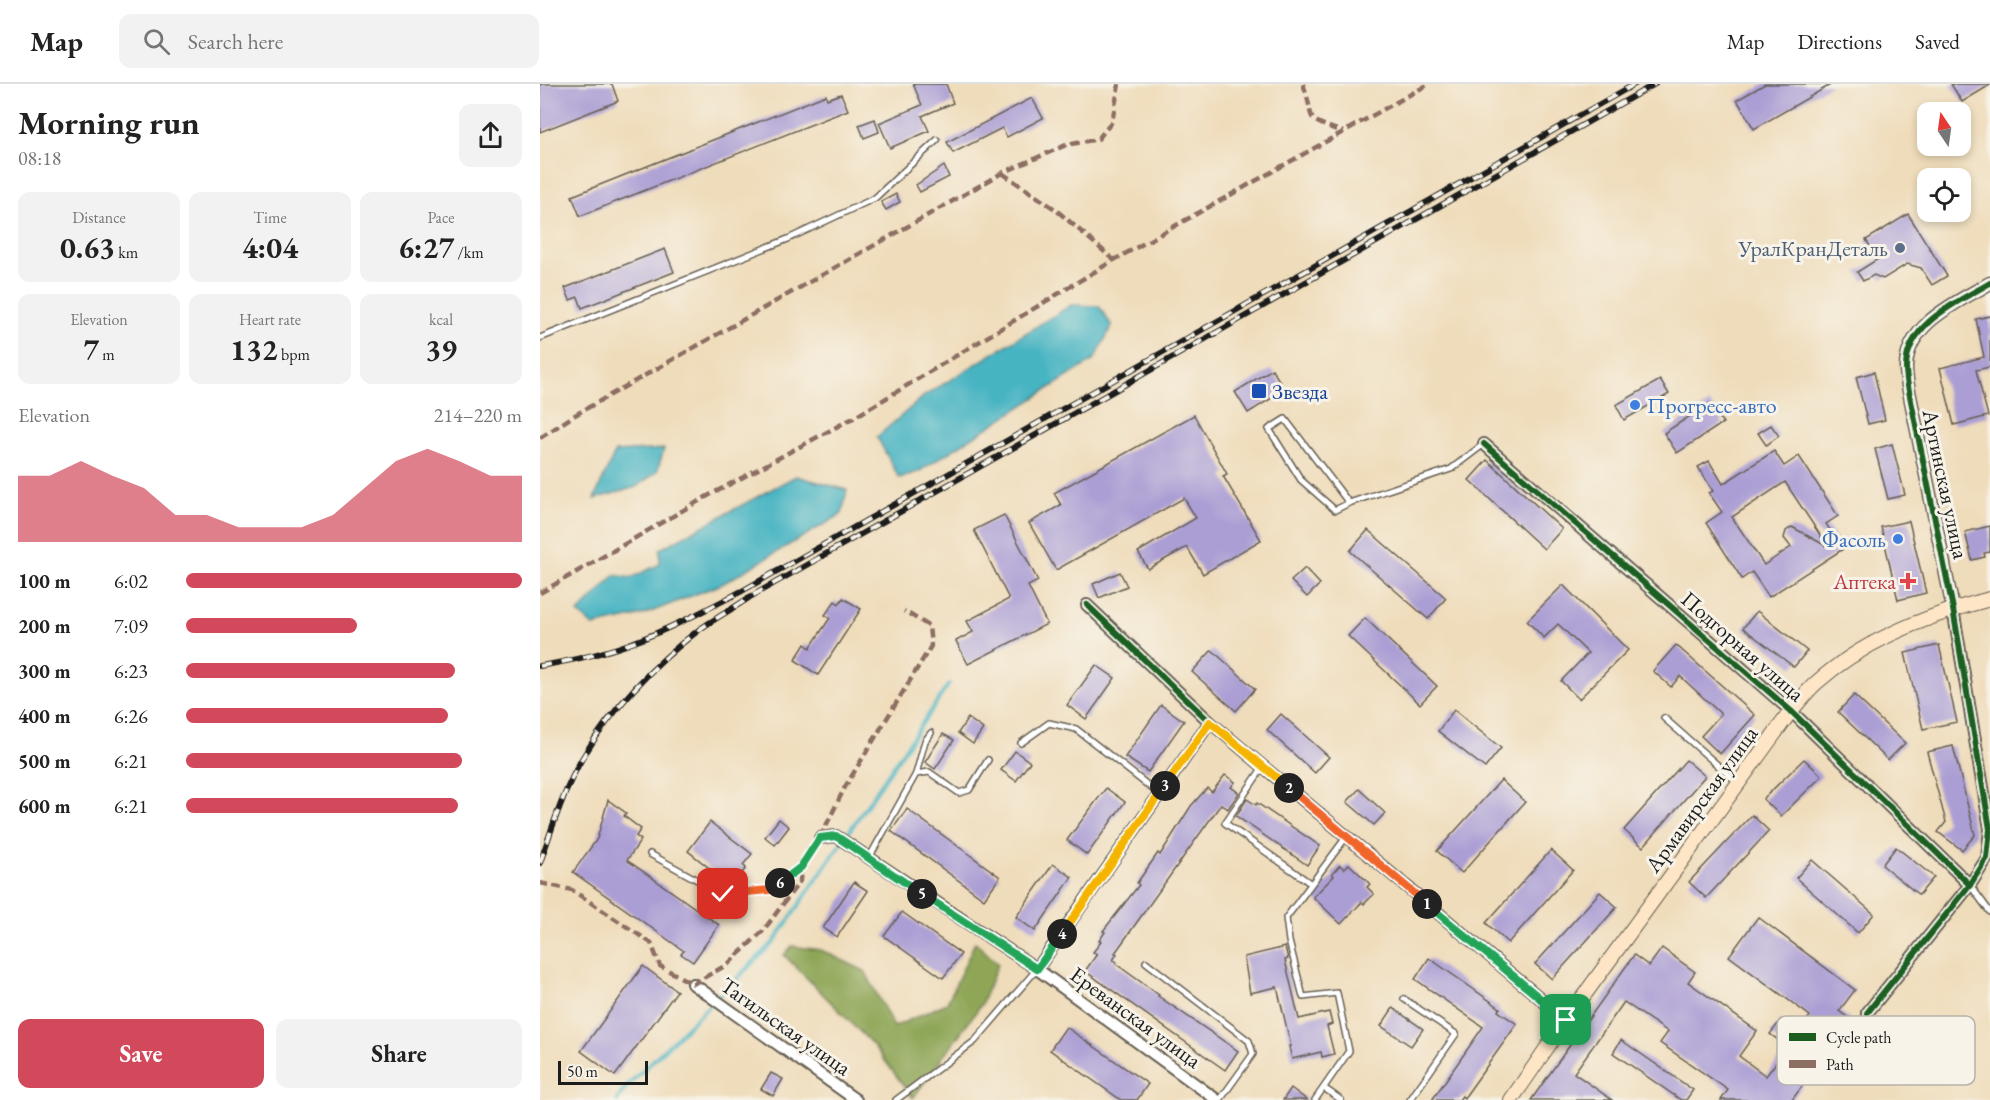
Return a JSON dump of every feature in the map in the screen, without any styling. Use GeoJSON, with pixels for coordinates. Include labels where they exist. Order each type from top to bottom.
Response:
{"type":"FeatureCollection","features":[{"type":"Feature","properties":{"kind":"main road","name":"Армавирская улица"},"geometry":{"type":"LineString","coordinates":[[1511,1100],[1566,1020],[1791,711],[1815,684],[1851,657],[1905,627],[1953,609],[1990,599]]}},
{"type":"Feature","properties":{"kind":"street","name":"Артинская улица"},"geometry":{"type":"LineString","coordinates":[[1867,1013],[1970,885],[1988,858],[1990,829],[1953,609],[1918,441],[1906,366],[1910,347],[1927,323],[1990,283]]}},
{"type":"Feature","properties":{"kind":"street","name":"Подгорная улица"},"geometry":{"type":"LineString","coordinates":[[1484,444],[1791,711],[1970,885]]}},
{"type":"Feature","properties":{"kind":"street"},"geometry":{"type":"LineString","coordinates":[[1087,605],[1210,722],[1566,1020]]}},
{"type":"Feature","properties":{"kind":"street"},"geometry":{"type":"LineString","coordinates":[[1037,969],[1210,722]]}},
{"type":"Feature","properties":{"kind":"street","name":"Ереванская улица"},"geometry":{"type":"LineString","coordinates":[[820,838],[836,836],[1037,969],[1218,1100]]}},
{"type":"Feature","properties":{"kind":"street","name":"Тагильская улица"},"geometry":{"type":"LineString","coordinates":[[693,984],[856,1100]]}},
{"type":"Feature","properties":{"kind":"lane"},"geometry":{"type":"LineString","coordinates":[[540,338],[788,239],[875,198],[937,140]]}},
{"type":"Feature","properties":{"kind":"lane"},"geometry":{"type":"LineString","coordinates":[[1349,503],[1285,419],[1269,429],[1301,480],[1335,510],[1349,503],[1451,469],[1484,444]]}},
{"type":"Feature","properties":{"kind":"lane"},"geometry":{"type":"LineString","coordinates":[[1664,718],[1739,784]]}},
{"type":"Feature","properties":{"kind":"lane"},"geometry":{"type":"LineString","coordinates":[[1021,743],[1049,723],[1076,729],[1159,794]]}},
{"type":"Feature","properties":{"kind":"lane"},"geometry":{"type":"LineString","coordinates":[[869,858],[916,774],[925,741],[931,734]]}},
{"type":"Feature","properties":{"kind":"lane"},"geometry":{"type":"LineString","coordinates":[[916,774],[929,772],[958,793],[969,790],[988,760]]}},
{"type":"Feature","properties":{"kind":"lane"},"geometry":{"type":"LineString","coordinates":[[1263,767],[1225,823],[1311,883]]}},
{"type":"Feature","properties":{"kind":"lane"},"geometry":{"type":"LineString","coordinates":[[1315,1100],[1349,1051],[1337,993],[1303,997],[1289,941],[1286,918],[1347,836]]}},
{"type":"Feature","properties":{"kind":"lane"},"geometry":{"type":"LineString","coordinates":[[650,854],[723,894],[770,890],[801,867],[820,838]]}},
{"type":"Feature","properties":{"kind":"lane"},"geometry":{"type":"LineString","coordinates":[[1970,885],[1990,912]]}},
{"type":"Feature","properties":{"kind":"lane"},"geometry":{"type":"LineString","coordinates":[[1146,962],[1249,1041],[1253,1054],[1218,1100]]}},
{"type":"Feature","properties":{"kind":"lane"},"geometry":{"type":"LineString","coordinates":[[896,1100],[975,1041],[1037,969]]}},
{"type":"Feature","properties":{"kind":"lane"},"geometry":{"type":"LineString","coordinates":[[1404,999],[1456,1034],[1410,1100]]}},
{"type":"Feature","properties":{"kind":"lane"},"geometry":{"type":"LineString","coordinates":[[1324,1088],[1341,1100]]}},
{"type":"Feature","properties":{"kind":"green space"},"geometry":{"type":"Polygon","coordinates":[[[975,942],[998,964],[981,1005],[913,1098],[873,1045],[784,955],[792,946],[821,950],[865,971],[894,1027],[947,1003],[975,942]]]}},
{"type":"Feature","properties":{"kind":"water"},"geometry":{"type":"Polygon","coordinates":[[[1071,305],[1099,306],[1112,326],[1094,360],[918,472],[899,478],[877,437],[924,396],[1071,305]]]}},
{"type":"Feature","properties":{"kind":"water"},"geometry":{"type":"Polygon","coordinates":[[[664,449],[657,472],[636,487],[594,499],[615,452],[664,449]]]}},
{"type":"Feature","properties":{"kind":"water"},"geometry":{"type":"Polygon","coordinates":[[[796,476],[847,490],[842,514],[724,583],[643,615],[593,626],[578,613],[615,575],[631,578],[660,564],[660,549],[796,476]]]}},
{"type":"Feature","properties":{"kind":"building"},"geometry":{"type":"Polygon","coordinates":[[[540,84],[612,84],[618,101],[540,132],[540,84]]]}},
{"type":"Feature","properties":{"kind":"building"},"geometry":{"type":"Polygon","coordinates":[[[913,84],[946,84],[953,103],[922,116],[929,131],[890,148],[879,123],[922,105],[913,84]]]}},
{"type":"Feature","properties":{"kind":"building"},"geometry":{"type":"Polygon","coordinates":[[[1765,84],[1832,84],[1754,129],[1737,100],[1765,84]]]}},
{"type":"Feature","properties":{"kind":"building"},"geometry":{"type":"Polygon","coordinates":[[[1951,84],[1990,84],[1990,85],[1962,102],[1951,84]]]}},
{"type":"Feature","properties":{"kind":"building"},"geometry":{"type":"Polygon","coordinates":[[[841,94],[848,110],[580,216],[572,196],[826,95],[827,99],[841,94]]]}},
{"type":"Feature","properties":{"kind":"building"},"geometry":{"type":"Polygon","coordinates":[[[1032,98],[1043,118],[1007,137],[1002,128],[953,153],[947,142],[1032,98]]]}},
{"type":"Feature","properties":{"kind":"building"},"geometry":{"type":"Polygon","coordinates":[[[875,119],[879,132],[864,138],[859,125],[875,119]]]}},
{"type":"Feature","properties":{"kind":"building"},"geometry":{"type":"Polygon","coordinates":[[[944,166],[949,177],[920,192],[916,185],[944,166]]]}},
{"type":"Feature","properties":{"kind":"building"},"geometry":{"type":"Polygon","coordinates":[[[896,194],[900,202],[886,210],[881,202],[896,194]]]}},
{"type":"Feature","properties":{"kind":"building"},"geometry":{"type":"Polygon","coordinates":[[[1908,214],[1947,276],[1932,285],[1921,268],[1907,264],[1883,279],[1874,275],[1863,281],[1857,272],[1878,259],[1866,240],[1908,214]]]}},
{"type":"Feature","properties":{"kind":"building"},"geometry":{"type":"Polygon","coordinates":[[[665,249],[674,272],[582,308],[578,297],[570,300],[565,288],[665,249]]]}},
{"type":"Feature","properties":{"kind":"building"},"geometry":{"type":"Polygon","coordinates":[[[1990,316],[1990,367],[1976,370],[1988,416],[1954,425],[1940,368],[1984,357],[1976,319],[1990,316]]]}},
{"type":"Feature","properties":{"kind":"building"},"geometry":{"type":"Polygon","coordinates":[[[1272,369],[1285,390],[1248,413],[1235,392],[1272,369]]]}},
{"type":"Feature","properties":{"kind":"building"},"geometry":{"type":"Polygon","coordinates":[[[1874,372],[1885,420],[1868,424],[1856,377],[1874,372]]]}},
{"type":"Feature","properties":{"kind":"building"},"geometry":{"type":"Polygon","coordinates":[[[1660,380],[1669,394],[1624,420],[1616,405],[1660,380]]]}},
{"type":"Feature","properties":{"kind":"building"},"geometry":{"type":"Polygon","coordinates":[[[1710,403],[1723,423],[1677,453],[1664,433],[1710,403]]]}},
{"type":"Feature","properties":{"kind":"building"},"geometry":{"type":"Polygon","coordinates":[[[1194,415],[1227,474],[1223,476],[1261,540],[1203,574],[1187,547],[1148,569],[1138,552],[1196,518],[1184,498],[1056,570],[1029,523],[1061,505],[1054,493],[1194,415]]]}},
{"type":"Feature","properties":{"kind":"building"},"geometry":{"type":"Polygon","coordinates":[[[1771,425],[1779,436],[1766,445],[1758,433],[1771,425]]]}},
{"type":"Feature","properties":{"kind":"building"},"geometry":{"type":"Polygon","coordinates":[[[1892,444],[1905,495],[1888,499],[1875,449],[1892,444]]]}},
{"type":"Feature","properties":{"kind":"building"},"geometry":{"type":"Polygon","coordinates":[[[1774,451],[1784,466],[1799,456],[1838,516],[1826,524],[1843,549],[1769,597],[1752,572],[1742,579],[1706,523],[1722,512],[1709,493],[1713,491],[1698,467],[1709,461],[1723,484],[1774,451]],[[1785,482],[1732,517],[1764,565],[1791,547],[1784,538],[1786,531],[1792,527],[1828,547],[1785,482]]]}},
{"type":"Feature","properties":{"kind":"building"},"geometry":{"type":"Polygon","coordinates":[[[1487,460],[1562,529],[1544,549],[1469,480],[1487,460]]]}},
{"type":"Feature","properties":{"kind":"building"},"geometry":{"type":"Polygon","coordinates":[[[1004,515],[1038,581],[1028,586],[1047,624],[968,664],[956,641],[973,632],[967,621],[1009,599],[974,530],[1004,515]]]}},
{"type":"Feature","properties":{"kind":"building"},"geometry":{"type":"Polygon","coordinates":[[[1909,521],[1926,593],[1898,600],[1881,527],[1909,521]]]}},
{"type":"Feature","properties":{"kind":"building"},"geometry":{"type":"Polygon","coordinates":[[[1990,526],[1990,552],[1984,553],[1985,557],[1972,560],[1965,532],[1990,526]]]}},
{"type":"Feature","properties":{"kind":"building"},"geometry":{"type":"Polygon","coordinates":[[[1368,530],[1446,598],[1428,619],[1350,551],[1368,530]]]}},
{"type":"Feature","properties":{"kind":"building"},"geometry":{"type":"Polygon","coordinates":[[[1305,568],[1320,584],[1307,597],[1291,581],[1305,568]]]}},
{"type":"Feature","properties":{"kind":"building"},"geometry":{"type":"Polygon","coordinates":[[[1120,572],[1127,586],[1099,598],[1093,584],[1120,572]]]}},
{"type":"Feature","properties":{"kind":"building"},"geometry":{"type":"Polygon","coordinates":[[[1563,585],[1628,650],[1579,699],[1561,681],[1588,653],[1558,624],[1544,638],[1527,621],[1563,585]]]}},
{"type":"Feature","properties":{"kind":"building"},"geometry":{"type":"Polygon","coordinates":[[[843,598],[861,609],[818,675],[795,660],[805,644],[810,648],[830,618],[825,615],[835,601],[839,604],[843,598]]]}},
{"type":"Feature","properties":{"kind":"building"},"geometry":{"type":"Polygon","coordinates":[[[1757,611],[1807,651],[1794,667],[1743,628],[1757,611]]]}},
{"type":"Feature","properties":{"kind":"building"},"geometry":{"type":"Polygon","coordinates":[[[1365,618],[1437,686],[1420,704],[1348,636],[1365,618]]]}},
{"type":"Feature","properties":{"kind":"building"},"geometry":{"type":"Polygon","coordinates":[[[1676,645],[1755,715],[1720,754],[1701,736],[1721,714],[1680,676],[1671,687],[1653,671],[1676,645]]]}},
{"type":"Feature","properties":{"kind":"building"},"geometry":{"type":"Polygon","coordinates":[[[1939,645],[1957,722],[1923,729],[1905,653],[1939,645]]]}},
{"type":"Feature","properties":{"kind":"building"},"geometry":{"type":"Polygon","coordinates":[[[1212,650],[1255,689],[1236,711],[1192,672],[1212,650]]]}},
{"type":"Feature","properties":{"kind":"building"},"geometry":{"type":"Polygon","coordinates":[[[1096,665],[1115,678],[1086,719],[1067,705],[1096,665]]]}},
{"type":"Feature","properties":{"kind":"building"},"geometry":{"type":"Polygon","coordinates":[[[1854,695],[1905,743],[1888,760],[1838,712],[1854,695]]]}},
{"type":"Feature","properties":{"kind":"building"},"geometry":{"type":"Polygon","coordinates":[[[1161,705],[1184,721],[1148,772],[1125,757],[1161,705]]]}},
{"type":"Feature","properties":{"kind":"building"},"geometry":{"type":"Polygon","coordinates":[[[1454,710],[1501,748],[1485,768],[1438,731],[1454,710]]]}},
{"type":"Feature","properties":{"kind":"building"},"geometry":{"type":"Polygon","coordinates":[[[1281,714],[1329,757],[1315,773],[1267,730],[1281,714]]]}},
{"type":"Feature","properties":{"kind":"building"},"geometry":{"type":"Polygon","coordinates":[[[968,718],[983,729],[973,744],[958,733],[968,718]]]}},
{"type":"Feature","properties":{"kind":"building"},"geometry":{"type":"Polygon","coordinates":[[[943,734],[954,740],[935,769],[925,762],[943,734]]]}},
{"type":"Feature","properties":{"kind":"building"},"geometry":{"type":"Polygon","coordinates":[[[1953,746],[1975,835],[1962,850],[1938,832],[1946,822],[1927,752],[1953,746]]]}},
{"type":"Feature","properties":{"kind":"building"},"geometry":{"type":"Polygon","coordinates":[[[1015,751],[1030,762],[1016,781],[1001,770],[1015,751]]]}},
{"type":"Feature","properties":{"kind":"building"},"geometry":{"type":"Polygon","coordinates":[[[1804,759],[1822,776],[1781,816],[1763,799],[1804,759]]]}},
{"type":"Feature","properties":{"kind":"building"},"geometry":{"type":"Polygon","coordinates":[[[1686,760],[1705,776],[1643,847],[1624,830],[1686,760]]]}},
{"type":"Feature","properties":{"kind":"building"},"geometry":{"type":"Polygon","coordinates":[[[1225,775],[1235,782],[1231,787],[1239,793],[1228,809],[1221,804],[1115,953],[1117,954],[1113,960],[1158,996],[1238,1051],[1225,1070],[1085,971],[1097,954],[1093,952],[1101,942],[1099,941],[1105,932],[1103,931],[1139,885],[1137,883],[1158,853],[1160,855],[1191,806],[1207,788],[1212,792],[1225,775]]]}},
{"type":"Feature","properties":{"kind":"building"},"geometry":{"type":"Polygon","coordinates":[[[1501,780],[1525,802],[1462,873],[1437,851],[1501,780]]]}},
{"type":"Feature","properties":{"kind":"building"},"geometry":{"type":"Polygon","coordinates":[[[1106,788],[1125,802],[1087,855],[1067,840],[1106,788]]]}},
{"type":"Feature","properties":{"kind":"building"},"geometry":{"type":"Polygon","coordinates":[[[1359,789],[1385,813],[1374,825],[1347,802],[1359,789]]]}},
{"type":"Feature","properties":{"kind":"building"},"geometry":{"type":"Polygon","coordinates":[[[1247,799],[1256,805],[1257,803],[1320,846],[1307,865],[1236,816],[1247,799]]]}},
{"type":"Feature","properties":{"kind":"building"},"geometry":{"type":"Polygon","coordinates":[[[608,800],[626,813],[624,816],[641,829],[636,836],[641,840],[627,860],[719,925],[693,962],[681,954],[684,951],[573,872],[597,839],[608,800]]]}},
{"type":"Feature","properties":{"kind":"building"},"geometry":{"type":"Polygon","coordinates":[[[907,809],[1000,877],[984,899],[891,831],[907,809]]]}},
{"type":"Feature","properties":{"kind":"building"},"geometry":{"type":"Polygon","coordinates":[[[1752,815],[1769,831],[1706,898],[1689,882],[1752,815]]]}},
{"type":"Feature","properties":{"kind":"building"},"geometry":{"type":"Polygon","coordinates":[[[779,819],[789,827],[775,845],[765,837],[779,819]]]}},
{"type":"Feature","properties":{"kind":"building"},"geometry":{"type":"Polygon","coordinates":[[[710,822],[752,854],[743,865],[746,868],[732,886],[688,851],[710,822]]]}},
{"type":"Feature","properties":{"kind":"building"},"geometry":{"type":"Polygon","coordinates":[[[1896,847],[1934,877],[1919,895],[1882,865],[1896,847]]]}},
{"type":"Feature","properties":{"kind":"building"},"geometry":{"type":"Polygon","coordinates":[[[1551,850],[1573,870],[1508,943],[1486,923],[1551,850]]]}},
{"type":"Feature","properties":{"kind":"building"},"geometry":{"type":"Polygon","coordinates":[[[1812,860],[1874,914],[1858,933],[1796,878],[1812,860]]]}},
{"type":"Feature","properties":{"kind":"building"},"geometry":{"type":"Polygon","coordinates":[[[1053,864],[1072,877],[1035,931],[1016,917],[1053,864]]]}},
{"type":"Feature","properties":{"kind":"building"},"geometry":{"type":"Polygon","coordinates":[[[1349,864],[1370,884],[1367,887],[1374,894],[1364,904],[1362,902],[1341,924],[1313,897],[1334,876],[1332,874],[1340,865],[1344,869],[1349,864]]]}},
{"type":"Feature","properties":{"kind":"building"},"geometry":{"type":"Polygon","coordinates":[[[854,882],[868,891],[837,937],[823,928],[854,882]]]}},
{"type":"Feature","properties":{"kind":"building"},"geometry":{"type":"Polygon","coordinates":[[[1600,892],[1617,907],[1552,979],[1535,964],[1600,892]]]}},
{"type":"Feature","properties":{"kind":"building"},"geometry":{"type":"Polygon","coordinates":[[[902,912],[961,954],[943,978],[884,936],[902,912]]]}},
{"type":"Feature","properties":{"kind":"building"},"geometry":{"type":"Polygon","coordinates":[[[1758,917],[1855,990],[1839,1011],[1846,1016],[1810,1016],[1729,956],[1758,917]]]}},
{"type":"Feature","properties":{"kind":"building"},"geometry":{"type":"Polygon","coordinates":[[[1285,947],[1288,959],[1285,960],[1299,1019],[1329,1012],[1332,1024],[1327,1026],[1334,1054],[1322,1057],[1321,1052],[1292,1059],[1277,987],[1250,993],[1244,957],[1285,947]]]}},
{"type":"Feature","properties":{"kind":"building"},"geometry":{"type":"Polygon","coordinates":[[[1662,948],[1695,972],[1688,982],[1757,1031],[1739,1056],[1766,1076],[1777,1062],[1777,1085],[1803,1085],[1792,1100],[1721,1100],[1728,1090],[1660,1043],[1668,1032],[1624,1002],[1574,1073],[1612,1100],[1531,1100],[1634,955],[1649,966],[1662,948]]]}},
{"type":"Feature","properties":{"kind":"building"},"geometry":{"type":"Polygon","coordinates":[[[1429,958],[1500,1008],[1498,1011],[1517,1024],[1464,1098],[1462,1096],[1459,1100],[1432,1100],[1483,1027],[1415,979],[1429,958]]]}},
{"type":"Feature","properties":{"kind":"building"},"geometry":{"type":"Polygon","coordinates":[[[643,966],[677,991],[615,1076],[581,1051],[643,966]]]}},
{"type":"Feature","properties":{"kind":"building"},"geometry":{"type":"Polygon","coordinates":[[[1393,1008],[1423,1029],[1411,1046],[1381,1026],[1393,1008]]]}},
{"type":"Feature","properties":{"kind":"building"},"geometry":{"type":"Polygon","coordinates":[[[1777,1025],[1777,1039],[1770,1034],[1777,1025]]]}},
{"type":"Feature","properties":{"kind":"building"},"geometry":{"type":"Polygon","coordinates":[[[1066,1027],[1148,1084],[1137,1100],[1121,1100],[1050,1050],[1066,1027]]]}},
{"type":"Feature","properties":{"kind":"building"},"geometry":{"type":"Polygon","coordinates":[[[1621,1040],[1693,1090],[1686,1100],[1681,1100],[1613,1053],[1621,1040]]]}},
{"type":"Feature","properties":{"kind":"building"},"geometry":{"type":"Polygon","coordinates":[[[771,1073],[783,1079],[773,1096],[761,1089],[771,1073]]]}},
{"type":"Feature","properties":{"kind":"building"},"geometry":{"type":"Polygon","coordinates":[[[1291,1088],[1307,1100],[1283,1100],[1291,1088]]]}},
{"type":"Feature","properties":{"kind":"waterway"},"geometry":{"type":"LineString","coordinates":[[617,1100],[627,1086],[774,942],[949,684]]}},
{"type":"Feature","properties":{"kind":"railway"},"geometry":{"type":"LineString","coordinates":[[540,666],[585,657],[629,644],[672,626],[742,591],[1635,84]]}},
{"type":"Feature","properties":{"kind":"railway"},"geometry":{"type":"LineString","coordinates":[[540,863],[570,782],[583,757],[607,721],[651,672],[700,629],[750,597],[1655,84]]}},
{"type":"Feature","properties":{"kind":"marked path"},"geometry":{"type":"LineString","coordinates":[[540,438],[575,415],[1002,173],[1066,145],[1098,139],[1112,122],[1119,84]]}},
{"type":"Feature","properties":{"kind":"marked path"},"geometry":{"type":"LineString","coordinates":[[1303,84],[1315,120],[1343,132]]}},
{"type":"Feature","properties":{"kind":"marked path"},"geometry":{"type":"LineString","coordinates":[[540,593],[706,497],[855,417],[1114,260],[1429,84]]}},
{"type":"Feature","properties":{"kind":"marked path"},"geometry":{"type":"LineString","coordinates":[[1002,173],[1055,209],[1114,260]]}},
{"type":"Feature","properties":{"kind":"marked path"},"geometry":{"type":"LineString","coordinates":[[820,838],[845,787],[931,646],[929,626],[904,611]]}},
{"type":"Feature","properties":{"kind":"marked path"},"geometry":{"type":"LineString","coordinates":[[540,883],[572,890],[651,943],[660,966],[693,984],[728,964],[763,931],[800,881],[801,867]]}},
{"type":"Feature","properties":{"kind":"cycle path"},"geometry":{"type":"LineString","coordinates":[[1867,1013],[1970,885],[1987,858],[1990,829],[1953,609],[1906,367],[1915,338],[1925,326],[1950,306],[1990,283]]}},
{"type":"Feature","properties":{"kind":"cycle path"},"geometry":{"type":"LineString","coordinates":[[1484,444],[1791,711],[1970,885]]}},
{"type":"Feature","properties":{"kind":"cycle path"},"geometry":{"type":"LineString","coordinates":[[1087,605],[1210,722],[1566,1020]]}},
{"type":"Feature","properties":{"kind":"place","name":"УралКранДеталь"},"geometry":{"type":"Point","coordinates":[1900,248]}},
{"type":"Feature","properties":{"kind":"place","name":"Звезда"},"geometry":{"type":"Point","coordinates":[1259,391]}},
{"type":"Feature","properties":{"kind":"place","name":"Прогресс-авто"},"geometry":{"type":"Point","coordinates":[1635,405]}},
{"type":"Feature","properties":{"kind":"place","name":"Фасоль"},"geometry":{"type":"Point","coordinates":[1898,539]}},
{"type":"Feature","properties":{"kind":"place","name":"Аптека"},"geometry":{"type":"Point","coordinates":[1908,581]}},
{"type":"Feature","properties":{"kind":"route"},"geometry":{"type":"LineString","coordinates":[[723,894],[770,890],[801,867],[820,838],[836,836],[1037,969],[1210,722],[1566,1020]]}}]}
